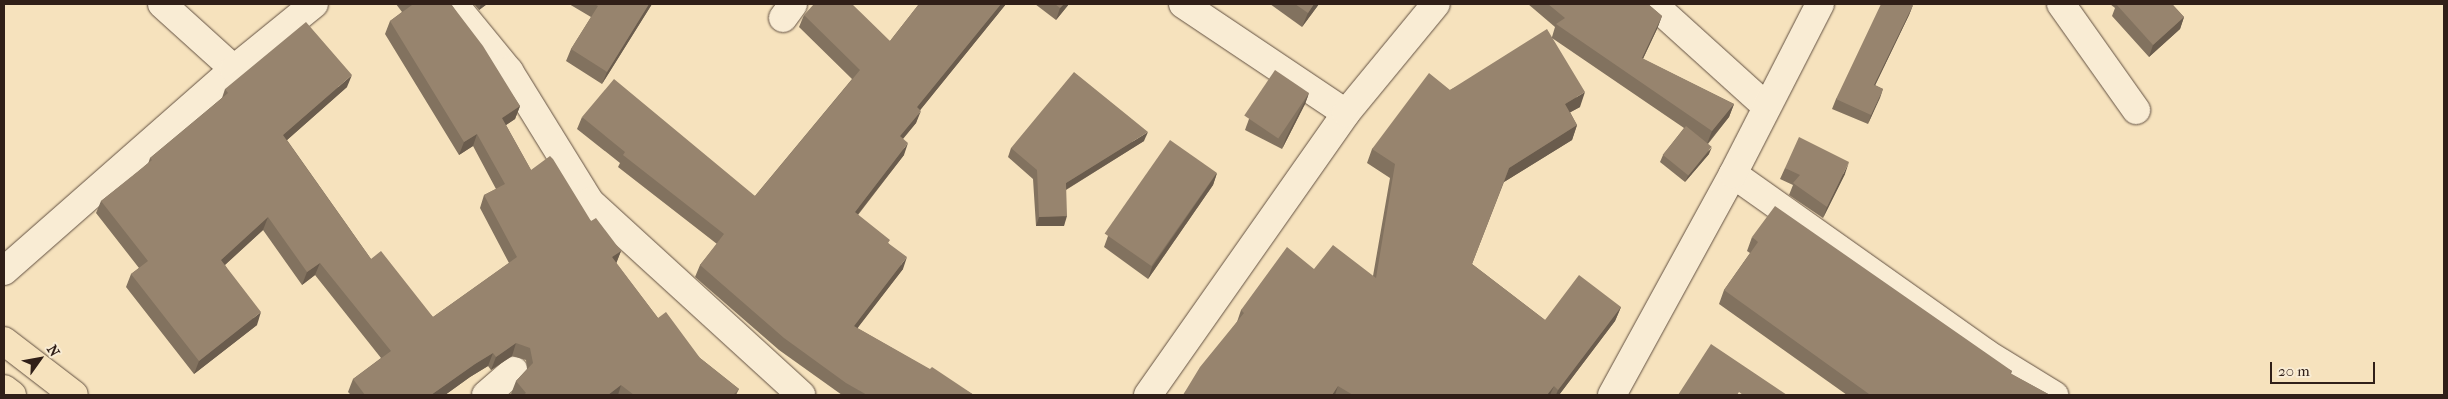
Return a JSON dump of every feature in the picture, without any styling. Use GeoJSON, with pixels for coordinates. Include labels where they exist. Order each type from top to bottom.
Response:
{"type":"FeatureCollection","features":[{"type":"Feature","properties":{"kind":"main road"},"geometry":{"type":"LineString","coordinates":[[4,341],[74,395]]}},
{"type":"Feature","properties":{"kind":"main road"},"geometry":{"type":"LineString","coordinates":[[4,389],[12,395]]}},
{"type":"Feature","properties":{"kind":"street"},"geometry":{"type":"LineString","coordinates":[[162,4],[234,69]]}},
{"type":"Feature","properties":{"kind":"street"},"geometry":{"type":"LineString","coordinates":[[4,271],[234,69],[314,4]]}},
{"type":"Feature","properties":{"kind":"street"},"geometry":{"type":"LineString","coordinates":[[454,4],[509,71],[590,202],[801,395]]}},
{"type":"Feature","properties":{"kind":"street"},"geometry":{"type":"LineString","coordinates":[[1184,4],[1346,112]]}},
{"type":"Feature","properties":{"kind":"street"},"geometry":{"type":"LineString","coordinates":[[1148,395],[1346,112],[1436,4]]}},
{"type":"Feature","properties":{"kind":"street"},"geometry":{"type":"LineString","coordinates":[[1653,4],[1766,106]]}},
{"type":"Feature","properties":{"kind":"street"},"geometry":{"type":"LineString","coordinates":[[1612,395],[1732,174],[1820,4]]}},
{"type":"Feature","properties":{"kind":"street"},"geometry":{"type":"LineString","coordinates":[[2060,4],[2136,110]]}},
{"type":"Feature","properties":{"kind":"street"},"geometry":{"type":"LineString","coordinates":[[1732,174],[1987,354],[2054,395]]}},
{"type":"Feature","properties":{"kind":"street"},"geometry":{"type":"LineString","coordinates":[[486,395],[514,371]]}},
{"type":"Feature","properties":{"kind":"building"},"geometry":{"type":"Polygon","coordinates":[[[410,4],[451,4],[483,46],[520,106],[502,118],[531,170],[550,156],[553,159],[591,221],[596,218],[621,251],[612,257],[658,318],[666,312],[700,358],[739,389],[733,395],[634,395],[621,385],[608,395],[523,395],[526,393],[516,381],[533,363],[530,348],[516,343],[496,357],[493,353],[475,364],[431,395],[365,395],[353,379],[391,351],[320,263],[307,272],[268,217],[221,260],[261,312],[199,361],[131,274],[148,261],[101,201],[152,160],[150,158],[228,93],[225,89],[306,22],[352,75],[283,135],[371,259],[381,251],[433,317],[517,257],[484,195],[505,184],[477,134],[464,142],[390,21],[412,5],[410,4]]]}},
{"type":"Feature","properties":{"kind":"building"},"geometry":{"type":"Polygon","coordinates":[[[594,4],[649,4],[607,72],[571,49],[598,6],[594,4]]]}},
{"type":"Feature","properties":{"kind":"building"},"geometry":{"type":"Polygon","coordinates":[[[814,4],[852,4],[890,41],[919,4],[1001,4],[917,107],[921,111],[900,136],[908,143],[855,212],[890,240],[888,243],[907,257],[854,326],[930,369],[932,367],[974,395],[867,395],[846,383],[784,338],[700,265],[724,234],[623,155],[625,152],[582,117],[614,79],[755,196],[860,70],[804,15],[814,4]]]}},
{"type":"Feature","properties":{"kind":"building"},"geometry":{"type":"Polygon","coordinates":[[[1055,4],[1064,4],[1060,8],[1055,4]]]}},
{"type":"Feature","properties":{"kind":"building"},"geometry":{"type":"Polygon","coordinates":[[[1295,4],[1314,4],[1308,13],[1295,4]]]}},
{"type":"Feature","properties":{"kind":"building"},"geometry":{"type":"Polygon","coordinates":[[[1548,4],[1648,4],[1662,16],[1642,58],[1734,104],[1712,131],[1556,24],[1565,18],[1548,4]]]}},
{"type":"Feature","properties":{"kind":"building"},"geometry":{"type":"Polygon","coordinates":[[[1881,4],[1913,5],[1874,85],[1883,89],[1871,115],[1836,99],[1881,4]]]}},
{"type":"Feature","properties":{"kind":"building"},"geometry":{"type":"Polygon","coordinates":[[[2116,4],[2172,4],[2184,17],[2153,45],[2116,4]]]}},
{"type":"Feature","properties":{"kind":"building"},"geometry":{"type":"Polygon","coordinates":[[[1547,29],[1585,92],[1565,104],[1577,125],[1509,168],[1472,264],[1545,320],[1579,275],[1621,307],[1558,390],[1554,386],[1547,395],[1353,395],[1338,386],[1332,395],[1183,395],[1200,367],[1244,313],[1241,310],[1287,247],[1314,269],[1333,245],[1376,278],[1395,164],[1372,149],[1429,73],[1450,90],[1547,29]]]}},
{"type":"Feature","properties":{"kind":"building"},"geometry":{"type":"Polygon","coordinates":[[[1275,70],[1309,93],[1278,139],[1244,116],[1275,70]]]}},
{"type":"Feature","properties":{"kind":"building"},"geometry":{"type":"Polygon","coordinates":[[[1074,72],[1148,132],[1066,183],[1067,216],[1039,217],[1037,170],[1011,148],[1074,72]]]}},
{"type":"Feature","properties":{"kind":"building"},"geometry":{"type":"Polygon","coordinates":[[[1686,126],[1712,147],[1688,176],[1663,155],[1686,126]]]}},
{"type":"Feature","properties":{"kind":"building"},"geometry":{"type":"Polygon","coordinates":[[[1799,137],[1849,162],[1827,207],[1793,183],[1800,175],[1785,168],[1799,137]]]}},
{"type":"Feature","properties":{"kind":"building"},"geometry":{"type":"Polygon","coordinates":[[[1170,140],[1217,173],[1151,266],[1105,233],[1170,140]]]}},
{"type":"Feature","properties":{"kind":"building"},"geometry":{"type":"Polygon","coordinates":[[[1775,206],[2012,371],[2010,373],[2050,395],[1868,395],[1724,290],[1758,242],[1752,237],[1775,206]]]}},
{"type":"Feature","properties":{"kind":"building"},"geometry":{"type":"Polygon","coordinates":[[[1711,344],[1787,395],[1743,395],[1739,392],[1737,395],[1678,395],[1711,344]]]}}]}
